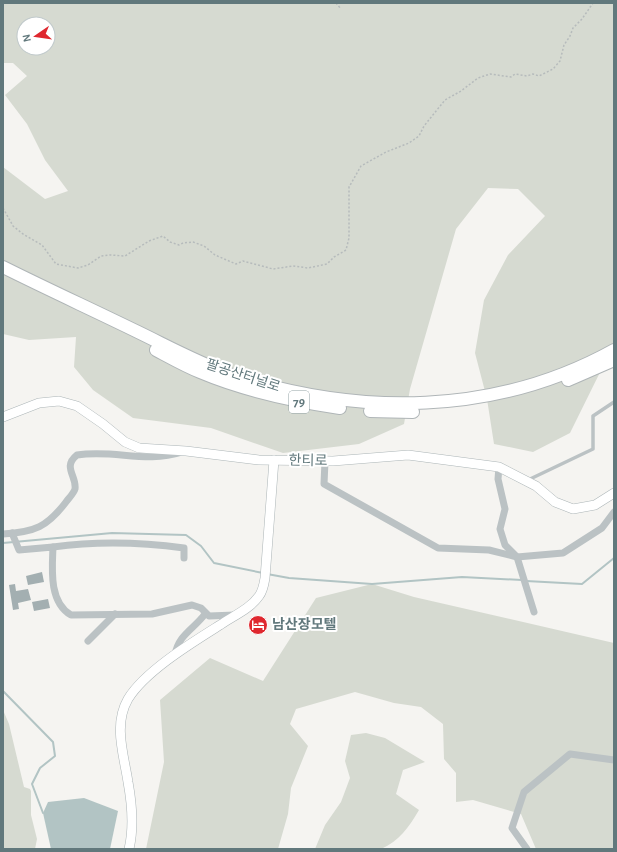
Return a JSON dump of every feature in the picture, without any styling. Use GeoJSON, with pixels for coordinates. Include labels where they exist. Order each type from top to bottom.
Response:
{"type":"FeatureCollection","features":[{"type":"Feature","properties":{"kind":"highway","name":"팔공산터널로"},"geometry":{"type":"LineString","coordinates":[[3,266],[197,361],[231,375],[308,395],[348,401],[381,404],[421,403],[452,401],[491,395],[514,390],[572,370],[614,350]]}},
{"type":"Feature","properties":{"kind":"highway","name":"팔공산터널로"},"geometry":{"type":"LineString","coordinates":[[3,274],[199,372],[266,394],[330,407],[388,412],[459,408],[500,401],[547,388],[589,372],[614,360]]}},
{"type":"Feature","properties":{"kind":"street","name":"한티로"},"geometry":{"type":"LineString","coordinates":[[3,417],[39,403],[59,401],[77,406],[131,445],[145,448],[186,451],[244,459],[274,460],[326,461],[408,455],[499,467],[526,480],[555,502],[573,509],[595,505],[614,493]]}},
{"type":"Feature","properties":{"kind":"street"},"geometry":{"type":"LineString","coordinates":[[3,534],[31,530],[54,518],[75,490],[75,484],[70,470],[71,463],[78,455],[108,453],[142,458],[174,455],[186,451]]}},
{"type":"Feature","properties":{"kind":"street"},"geometry":{"type":"LineString","coordinates":[[129,849],[132,833],[132,810],[120,738],[121,715],[128,699],[135,690],[175,655],[235,615],[259,596],[264,583],[274,460]]}},
{"type":"Feature","properties":{"kind":"street"},"geometry":{"type":"LineString","coordinates":[[326,461],[324,484],[438,548],[490,550],[517,557],[563,553],[602,528],[614,512]]}},
{"type":"Feature","properties":{"kind":"street"},"geometry":{"type":"LineString","coordinates":[[499,467],[498,480],[505,509],[500,529],[505,545],[517,557],[534,612]]}},
{"type":"Feature","properties":{"kind":"street"},"geometry":{"type":"LineString","coordinates":[[12,533],[19,550],[104,542],[156,544],[184,548],[184,558]]}},
{"type":"Feature","properties":{"kind":"street"},"geometry":{"type":"LineString","coordinates":[[53,547],[52,574],[59,603],[64,610],[74,616],[152,614],[192,605],[201,608],[205,614],[209,616],[235,615]]}},
{"type":"Feature","properties":{"kind":"street"},"geometry":{"type":"LineString","coordinates":[[88,641],[115,614]]}},
{"type":"Feature","properties":{"kind":"street"},"geometry":{"type":"LineString","coordinates":[[175,655],[176,646],[182,637],[205,614]]}},
{"type":"Feature","properties":{"kind":"street"},"geometry":{"type":"LineString","coordinates":[[527,849],[512,828],[524,792],[570,754],[614,760]]}},
{"type":"Feature","properties":{"kind":"lane"},"geometry":{"type":"LineString","coordinates":[[526,480],[594,449],[593,416],[614,402]]}},
{"type":"Feature","properties":{"kind":"path"},"geometry":{"type":"LineString","coordinates":[[336,3],[341,9]]}},
{"type":"Feature","properties":{"kind":"path"},"geometry":{"type":"LineString","coordinates":[[3,208],[13,226],[23,234],[42,245],[56,264],[78,268],[88,265],[100,256],[125,256],[149,241],[163,236],[170,242],[180,245],[193,242],[204,246],[215,255],[236,264],[244,261],[273,270],[293,266],[308,268],[327,264],[334,257],[346,250],[349,238],[349,187],[361,166],[386,152],[409,143],[419,136],[424,126],[444,100],[461,91],[478,78],[490,74],[511,77],[515,74],[527,76],[533,74],[540,76],[553,69],[562,58],[564,45],[573,28],[582,19],[593,3]]}},
{"type":"Feature","properties":{"kind":"shaded area"},"geometry":{"type":"Polygon","coordinates":[[[3,3],[614,3],[614,344],[570,433],[533,452],[494,444],[487,399],[475,353],[484,300],[508,255],[545,216],[518,189],[488,188],[456,229],[410,389],[404,424],[359,444],[283,453],[211,428],[133,418],[93,390],[74,367],[76,337],[29,340],[3,334],[3,167],[45,199],[68,191],[45,160],[27,124],[5,95],[27,76],[13,63],[3,63],[3,3]]]}},
{"type":"Feature","properties":{"kind":"shaded area"},"geometry":{"type":"Polygon","coordinates":[[[372,584],[414,597],[614,643],[614,849],[536,849],[521,814],[473,800],[456,802],[456,773],[444,759],[443,724],[421,707],[394,703],[355,692],[296,709],[290,724],[308,746],[291,788],[288,814],[278,849],[146,849],[164,762],[160,700],[210,658],[263,681],[316,598],[372,584]]]}},
{"type":"Feature","properties":{"kind":"shaded area"},"geometry":{"type":"Polygon","coordinates":[[[3,710],[9,724],[24,787],[30,789],[31,791],[31,815],[37,839],[35,849],[3,849],[3,710]]]}},
{"type":"Feature","properties":{"kind":"shaded area"},"geometry":{"type":"Polygon","coordinates":[[[366,733],[385,738],[425,762],[403,770],[396,794],[419,810],[403,833],[393,842],[381,849],[315,849],[325,825],[341,802],[350,778],[345,761],[351,735],[366,733]]]}},
{"type":"Feature","properties":{"kind":"shaded area"},"geometry":{"type":"Polygon","coordinates":[[[84,798],[118,811],[110,849],[51,849],[43,813],[48,802],[84,798]]]}},
{"type":"Feature","properties":{"kind":"building"},"geometry":{"type":"Polygon","coordinates":[[[42,572],[44,582],[28,585],[26,576],[42,572]]]}},
{"type":"Feature","properties":{"kind":"building"},"geometry":{"type":"Polygon","coordinates":[[[15,584],[16,591],[28,589],[31,600],[18,603],[19,609],[13,610],[9,585],[15,584]]]}},
{"type":"Feature","properties":{"kind":"building"},"geometry":{"type":"Polygon","coordinates":[[[48,599],[50,608],[34,611],[32,602],[48,599]]]}},
{"type":"Feature","properties":{"kind":"waterway"},"geometry":{"type":"LineString","coordinates":[[3,543],[112,533],[186,535],[201,546],[214,563],[263,573]]}},
{"type":"Feature","properties":{"kind":"waterway"},"geometry":{"type":"LineString","coordinates":[[526,581],[582,584],[614,558]]}},
{"type":"Feature","properties":{"kind":"waterway"},"geometry":{"type":"LineString","coordinates":[[267,574],[289,578],[372,584],[462,577],[522,580]]}},
{"type":"Feature","properties":{"kind":"waterway"},"geometry":{"type":"LineString","coordinates":[[3,691],[53,742],[55,756],[40,768],[32,784],[43,813]]}},
{"type":"Feature","properties":{"kind":"place","name":"남산장모텔"},"geometry":{"type":"Point","coordinates":[258,625]}}]}
